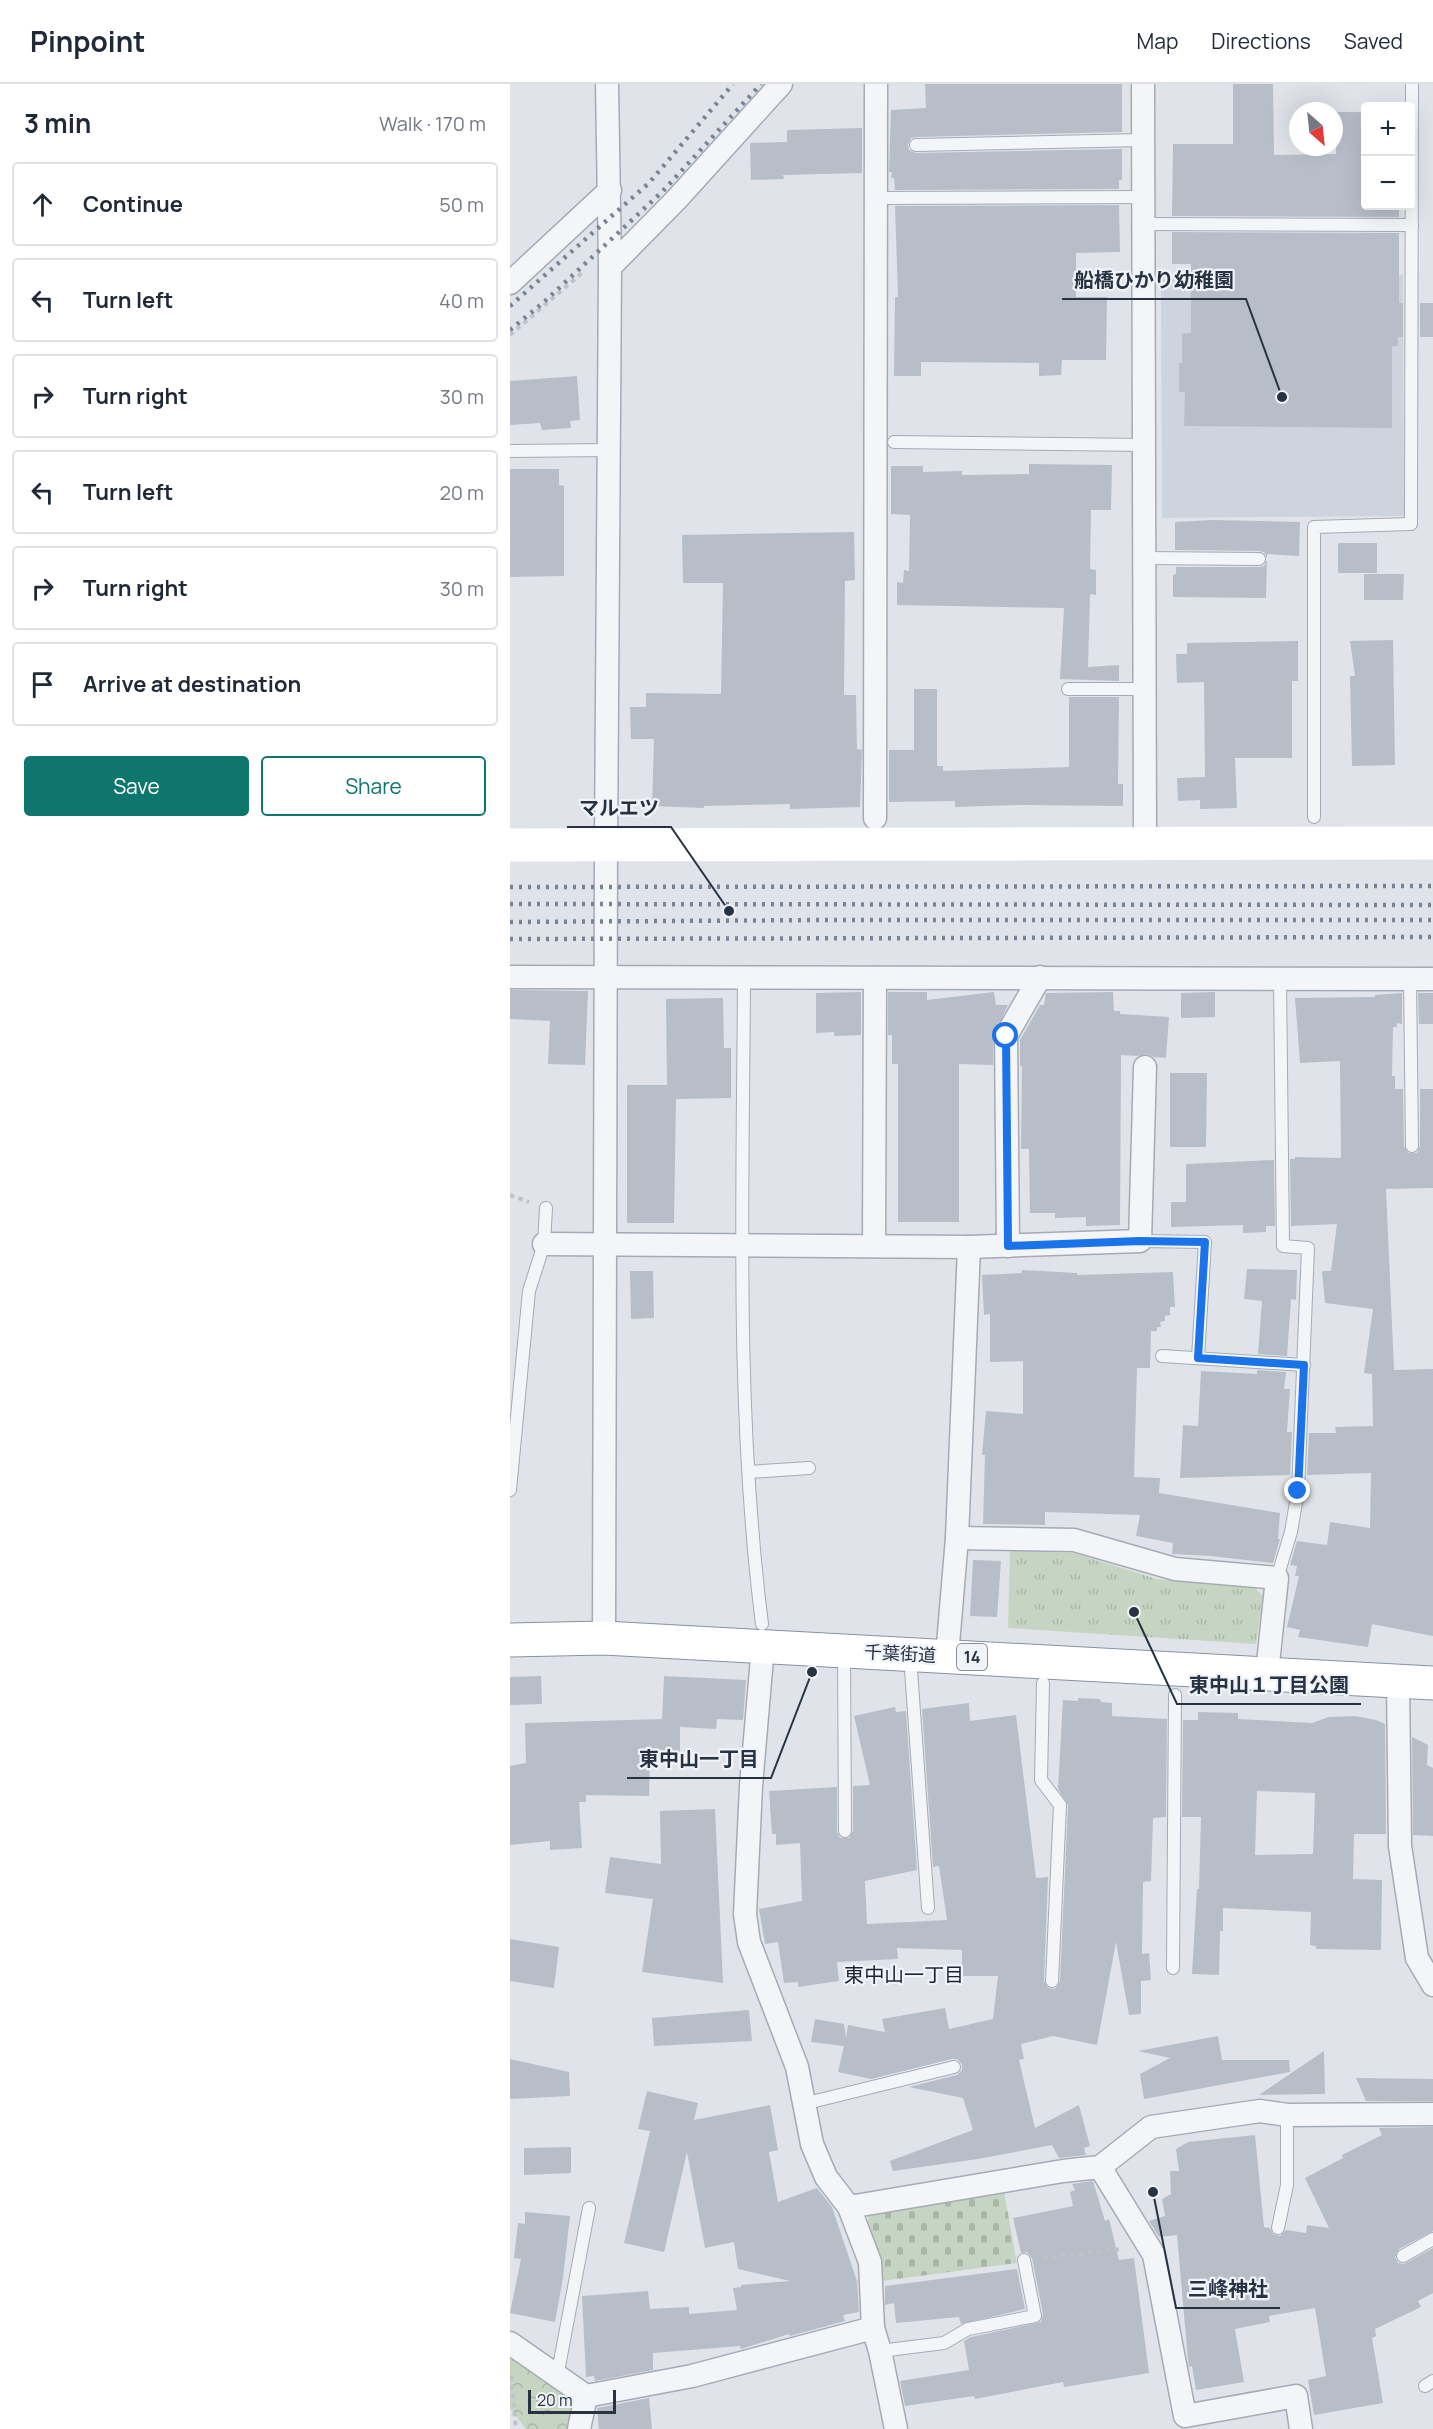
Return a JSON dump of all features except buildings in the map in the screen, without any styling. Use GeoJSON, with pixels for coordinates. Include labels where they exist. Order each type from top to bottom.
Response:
{"type":"FeatureCollection","features":[{"type":"Feature","properties":{"kind":"main road"},"geometry":{"type":"LineString","coordinates":[[510,845],[1433,843]]}},
{"type":"Feature","properties":{"kind":"main road","name":"千葉街道"},"geometry":{"type":"LineString","coordinates":[[510,1640],[762,1635],[844,1650],[1433,1683]]}},
{"type":"Feature","properties":{"kind":"street"},"geometry":{"type":"LineString","coordinates":[[604,1638],[610,257],[608,84]]}},
{"type":"Feature","properties":{"kind":"street"},"geometry":{"type":"LineString","coordinates":[[610,257],[676,200],[782,84]]}},
{"type":"Feature","properties":{"kind":"street"},"geometry":{"type":"LineString","coordinates":[[874,818],[876,84]]}},
{"type":"Feature","properties":{"kind":"street"},"geometry":{"type":"LineString","coordinates":[[1143,84],[1145,843]]}},
{"type":"Feature","properties":{"kind":"street"},"geometry":{"type":"LineString","coordinates":[[510,283],[610,190]]}},
{"type":"Feature","properties":{"kind":"street"},"geometry":{"type":"LineString","coordinates":[[510,977],[1040,976],[1433,979]]}},
{"type":"Feature","properties":{"kind":"street"},"geometry":{"type":"LineString","coordinates":[[1008,1246],[1006,1036],[1040,976]]}},
{"type":"Feature","properties":{"kind":"street"},"geometry":{"type":"LineString","coordinates":[[874,1246],[875,978]]}},
{"type":"Feature","properties":{"kind":"street"},"geometry":{"type":"LineString","coordinates":[[544,1244],[969,1247],[1140,1241],[1145,1067]]}},
{"type":"Feature","properties":{"kind":"street"},"geometry":{"type":"LineString","coordinates":[[947,1656],[957,1538],[969,1247]]}},
{"type":"Feature","properties":{"kind":"street"},"geometry":{"type":"LineString","coordinates":[[957,1538],[1074,1540],[1175,1569],[1276,1578],[1267,1673]]}},
{"type":"Feature","properties":{"kind":"street"},"geometry":{"type":"LineString","coordinates":[[762,1635],[745,1914],[749,1942],[797,2067],[812,2144],[826,2176],[849,2207],[870,2262],[873,2328],[896,2429]]}},
{"type":"Feature","properties":{"kind":"street"},"geometry":{"type":"LineString","coordinates":[[1398,1682],[1400,1846],[1417,1958],[1433,1985]]}},
{"type":"Feature","properties":{"kind":"street"},"geometry":{"type":"LineString","coordinates":[[849,2207],[1063,2171],[1100,2167],[1151,2127],[1260,2111],[1287,2115],[1433,2114]]}},
{"type":"Feature","properties":{"kind":"street"},"geometry":{"type":"LineString","coordinates":[[1100,2167],[1154,2255],[1185,2416],[1296,2396],[1301,2429]]}},
{"type":"Feature","properties":{"kind":"street"},"geometry":{"type":"LineString","coordinates":[[510,2343],[586,2396],[692,2376],[873,2328]]}},
{"type":"Feature","properties":{"kind":"street"},"geometry":{"type":"LineString","coordinates":[[579,2429],[586,2396]]}},
{"type":"Feature","properties":{"kind":"lane"},"geometry":{"type":"LineString","coordinates":[[1314,817],[1314,527],[1411,524],[1412,84]]}},
{"type":"Feature","properties":{"kind":"lane"},"geometry":{"type":"LineString","coordinates":[[916,145],[1143,140]]}},
{"type":"Feature","properties":{"kind":"lane"},"geometry":{"type":"LineString","coordinates":[[876,198],[1144,196]]}},
{"type":"Feature","properties":{"kind":"lane"},"geometry":{"type":"LineString","coordinates":[[1144,224],[1412,225]]}},
{"type":"Feature","properties":{"kind":"lane"},"geometry":{"type":"LineString","coordinates":[[894,442],[1144,445]]}},
{"type":"Feature","properties":{"kind":"lane"},"geometry":{"type":"LineString","coordinates":[[510,451],[609,450]]}},
{"type":"Feature","properties":{"kind":"lane"},"geometry":{"type":"LineString","coordinates":[[1144,558],[1259,559]]}},
{"type":"Feature","properties":{"kind":"lane"},"geometry":{"type":"LineString","coordinates":[[1068,690],[1145,689]]}},
{"type":"Feature","properties":{"kind":"lane"},"geometry":{"type":"LineString","coordinates":[[744,977],[742,1246],[749,1472],[762,1635]]}},
{"type":"Feature","properties":{"kind":"lane"},"geometry":{"type":"LineString","coordinates":[[1276,1578],[1291,1532],[1298,1491],[1308,1248],[1283,1246],[1280,979]]}},
{"type":"Feature","properties":{"kind":"lane"},"geometry":{"type":"LineString","coordinates":[[1410,979],[1412,1146]]}},
{"type":"Feature","properties":{"kind":"lane"},"geometry":{"type":"LineString","coordinates":[[510,1490],[529,1291],[544,1244],[546,1208]]}},
{"type":"Feature","properties":{"kind":"lane"},"geometry":{"type":"LineString","coordinates":[[1140,1241],[1205,1242],[1198,1358]]}},
{"type":"Feature","properties":{"kind":"lane"},"geometry":{"type":"LineString","coordinates":[[1162,1356],[1304,1365]]}},
{"type":"Feature","properties":{"kind":"lane"},"geometry":{"type":"LineString","coordinates":[[749,1472],[809,1468]]}},
{"type":"Feature","properties":{"kind":"lane"},"geometry":{"type":"LineString","coordinates":[[844,1650],[845,1831]]}},
{"type":"Feature","properties":{"kind":"lane"},"geometry":{"type":"LineString","coordinates":[[910,1654],[928,1908]]}},
{"type":"Feature","properties":{"kind":"lane"},"geometry":{"type":"LineString","coordinates":[[1043,1683],[1041,1780],[1060,1805],[1052,1981]]}},
{"type":"Feature","properties":{"kind":"lane"},"geometry":{"type":"LineString","coordinates":[[1173,1968],[1175,1695]]}},
{"type":"Feature","properties":{"kind":"lane"},"geometry":{"type":"LineString","coordinates":[[803,2104],[954,2067]]}},
{"type":"Feature","properties":{"kind":"lane"},"geometry":{"type":"LineString","coordinates":[[1278,2228],[1287,2185],[1287,2115]]}},
{"type":"Feature","properties":{"kind":"lane"},"geometry":{"type":"LineString","coordinates":[[557,2377],[589,2208]]}},
{"type":"Feature","properties":{"kind":"lane"},"geometry":{"type":"LineString","coordinates":[[1403,2256],[1433,2239]]}},
{"type":"Feature","properties":{"kind":"lane"},"geometry":{"type":"LineString","coordinates":[[880,2352],[944,2343],[968,2329],[1035,2316],[1024,2260]]}},
{"type":"Feature","properties":{"kind":"path"},"geometry":{"type":"LineString","coordinates":[[510,335],[610,257]]}},
{"type":"Feature","properties":{"kind":"path"},"geometry":{"type":"LineString","coordinates":[[1024,2260],[1148,2246]]}},
{"type":"Feature","properties":{"kind":"path"},"geometry":{"type":"LineString","coordinates":[[510,2368],[516,2429]]}},
{"type":"Feature","properties":{"kind":"shaded area"},"geometry":{"type":"Polygon","coordinates":[[[1403,275],[1404,516],[1162,518],[1161,277],[1403,275]]]}},
{"type":"Feature","properties":{"kind":"green space"},"geometry":{"type":"Polygon","coordinates":[[[1010,1551],[1073,1553],[1157,1579],[1255,1588],[1263,1596],[1256,1644],[1008,1628],[1010,1551]]]}},
{"type":"Feature","properties":{"kind":"green space"},"geometry":{"type":"Polygon","coordinates":[[[1003,2186],[1017,2263],[882,2281],[875,2242],[868,2225],[869,2210],[1003,2186]]]}},
{"type":"Feature","properties":{"kind":"green space"},"geometry":{"type":"Polygon","coordinates":[[[510,2351],[570,2398],[574,2404],[569,2429],[526,2429],[510,2408],[510,2351]]]}},
{"type":"Feature","properties":{"kind":"railway"},"geometry":{"type":"LineString","coordinates":[[510,306],[649,183],[733,84]]}},
{"type":"Feature","properties":{"kind":"railway"},"geometry":{"type":"LineString","coordinates":[[510,330],[544,302],[663,191],[761,84]]}},
{"type":"Feature","properties":{"kind":"railway"},"geometry":{"type":"LineString","coordinates":[[510,887],[1433,886]]}},
{"type":"Feature","properties":{"kind":"railway"},"geometry":{"type":"LineString","coordinates":[[510,904],[1433,905]]}},
{"type":"Feature","properties":{"kind":"railway"},"geometry":{"type":"LineString","coordinates":[[510,922],[1433,920]]}},
{"type":"Feature","properties":{"kind":"railway"},"geometry":{"type":"LineString","coordinates":[[510,939],[1433,937]]}},
{"type":"Feature","properties":{"kind":"place","name":"船橋ひかり幼稚園"},"geometry":{"type":"Point","coordinates":[1282,397]}},
{"type":"Feature","properties":{"kind":"place","name":"マルエツ"},"geometry":{"type":"Point","coordinates":[729,911]}},
{"type":"Feature","properties":{"kind":"place","name":"東中山１丁目公園"},"geometry":{"type":"Point","coordinates":[1134,1612]}},
{"type":"Feature","properties":{"kind":"place","name":"東中山一丁目"},"geometry":{"type":"Point","coordinates":[812,1672]}},
{"type":"Feature","properties":{"kind":"place","name":"三峰神社"},"geometry":{"type":"Point","coordinates":[1153,2192]}},
{"type":"Feature","properties":{"kind":"district","name":"東中山一丁目"},"geometry":{"type":"Point","coordinates":[904,1975]}},
{"type":"Feature","properties":{"kind":"route"},"geometry":{"type":"LineString","coordinates":[[1006,1036],[1008,1246],[1140,1241],[1205,1242],[1198,1358],[1304,1365],[1298,1491]]}}]}
